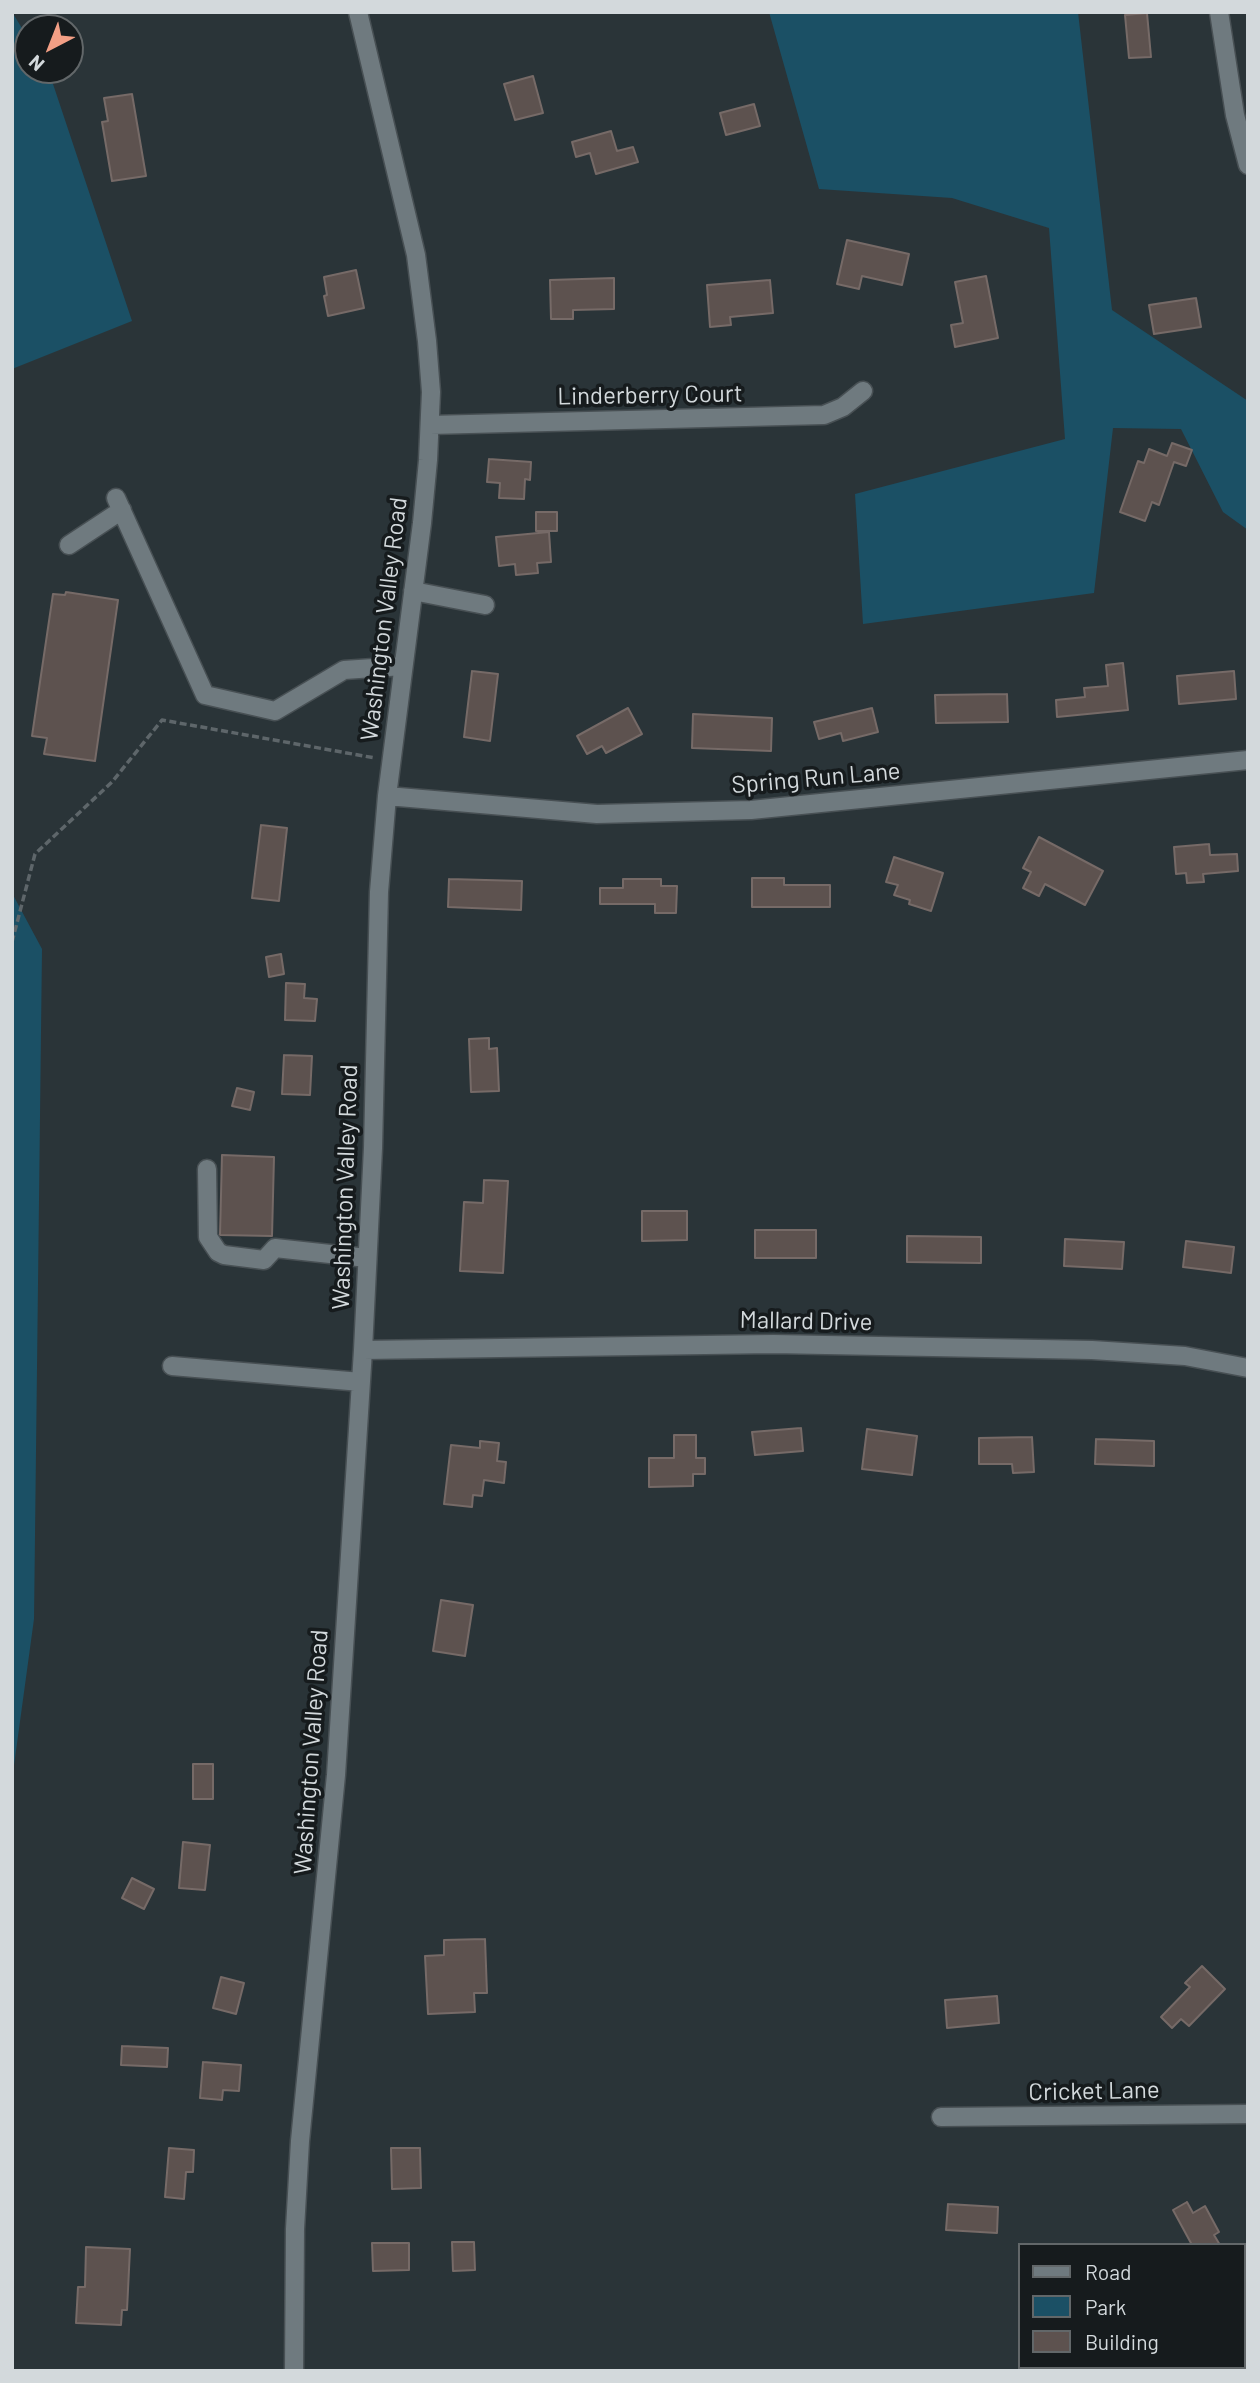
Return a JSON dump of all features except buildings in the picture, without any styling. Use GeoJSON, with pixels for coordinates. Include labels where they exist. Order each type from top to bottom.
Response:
{"type":"FeatureCollection","features":[{"type":"Feature","properties":{"kind":"street","name":"Washington Valley Road"},"geometry":{"type":"LineString","coordinates":[[294,2371],[295,2229],[300,2141],[336,1775],[363,1350],[373,1149],[379,892],[391,761],[427,472],[431,392],[416,255],[358,12]]}},
{"type":"Feature","properties":{"kind":"street"},"geometry":{"type":"LineString","coordinates":[[1219,12],[1236,115],[1248,165]]}},
{"type":"Feature","properties":{"kind":"street","name":"Linderberry Court"},"geometry":{"type":"LineString","coordinates":[[430,425],[824,415],[843,407],[863,391]]}},
{"type":"Feature","properties":{"kind":"street"},"geometry":{"type":"LineString","coordinates":[[69,545],[119,504],[205,695],[275,710],[344,670],[404,666]]}},
{"type":"Feature","properties":{"kind":"street"},"geometry":{"type":"LineString","coordinates":[[413,591],[485,605]]}},
{"type":"Feature","properties":{"kind":"street","name":"Spring Run Lane"},"geometry":{"type":"LineString","coordinates":[[387,796],[597,814],[751,810],[1248,760]]}},
{"type":"Feature","properties":{"kind":"street"},"geometry":{"type":"LineString","coordinates":[[207,1169],[208,1237],[218,1252],[264,1260],[275,1248],[367,1258]]}},
{"type":"Feature","properties":{"kind":"street","name":"Mallard Drive"},"geometry":{"type":"LineString","coordinates":[[363,1350],[773,1344],[1092,1350],[1185,1356],[1248,1368]]}},
{"type":"Feature","properties":{"kind":"street"},"geometry":{"type":"LineString","coordinates":[[172,1366],[361,1382]]}},
{"type":"Feature","properties":{"kind":"street","name":"Cricket Lane"},"geometry":{"type":"LineString","coordinates":[[941,2117],[1248,2115]]}},
{"type":"Feature","properties":{"kind":"path"},"geometry":{"type":"LineString","coordinates":[[12,942],[35,854],[112,782],[162,720],[391,761]]}},
{"type":"Feature","properties":{"kind":"green space"},"geometry":{"type":"Polygon","coordinates":[[[12,12],[14,84],[53,84],[132,321],[12,369],[12,12]]]}},
{"type":"Feature","properties":{"kind":"green space"},"geometry":{"type":"Polygon","coordinates":[[[769,12],[1078,12],[1112,310],[1248,401],[1248,530],[1223,512],[1181,429],[1113,428],[1094,593],[863,624],[855,494],[1065,439],[1049,228],[952,198],[819,189],[769,12]]]}},
{"type":"Feature","properties":{"kind":"green space"},"geometry":{"type":"Polygon","coordinates":[[[12,893],[42,949],[34,1619],[12,1780],[12,893]]]}}]}
